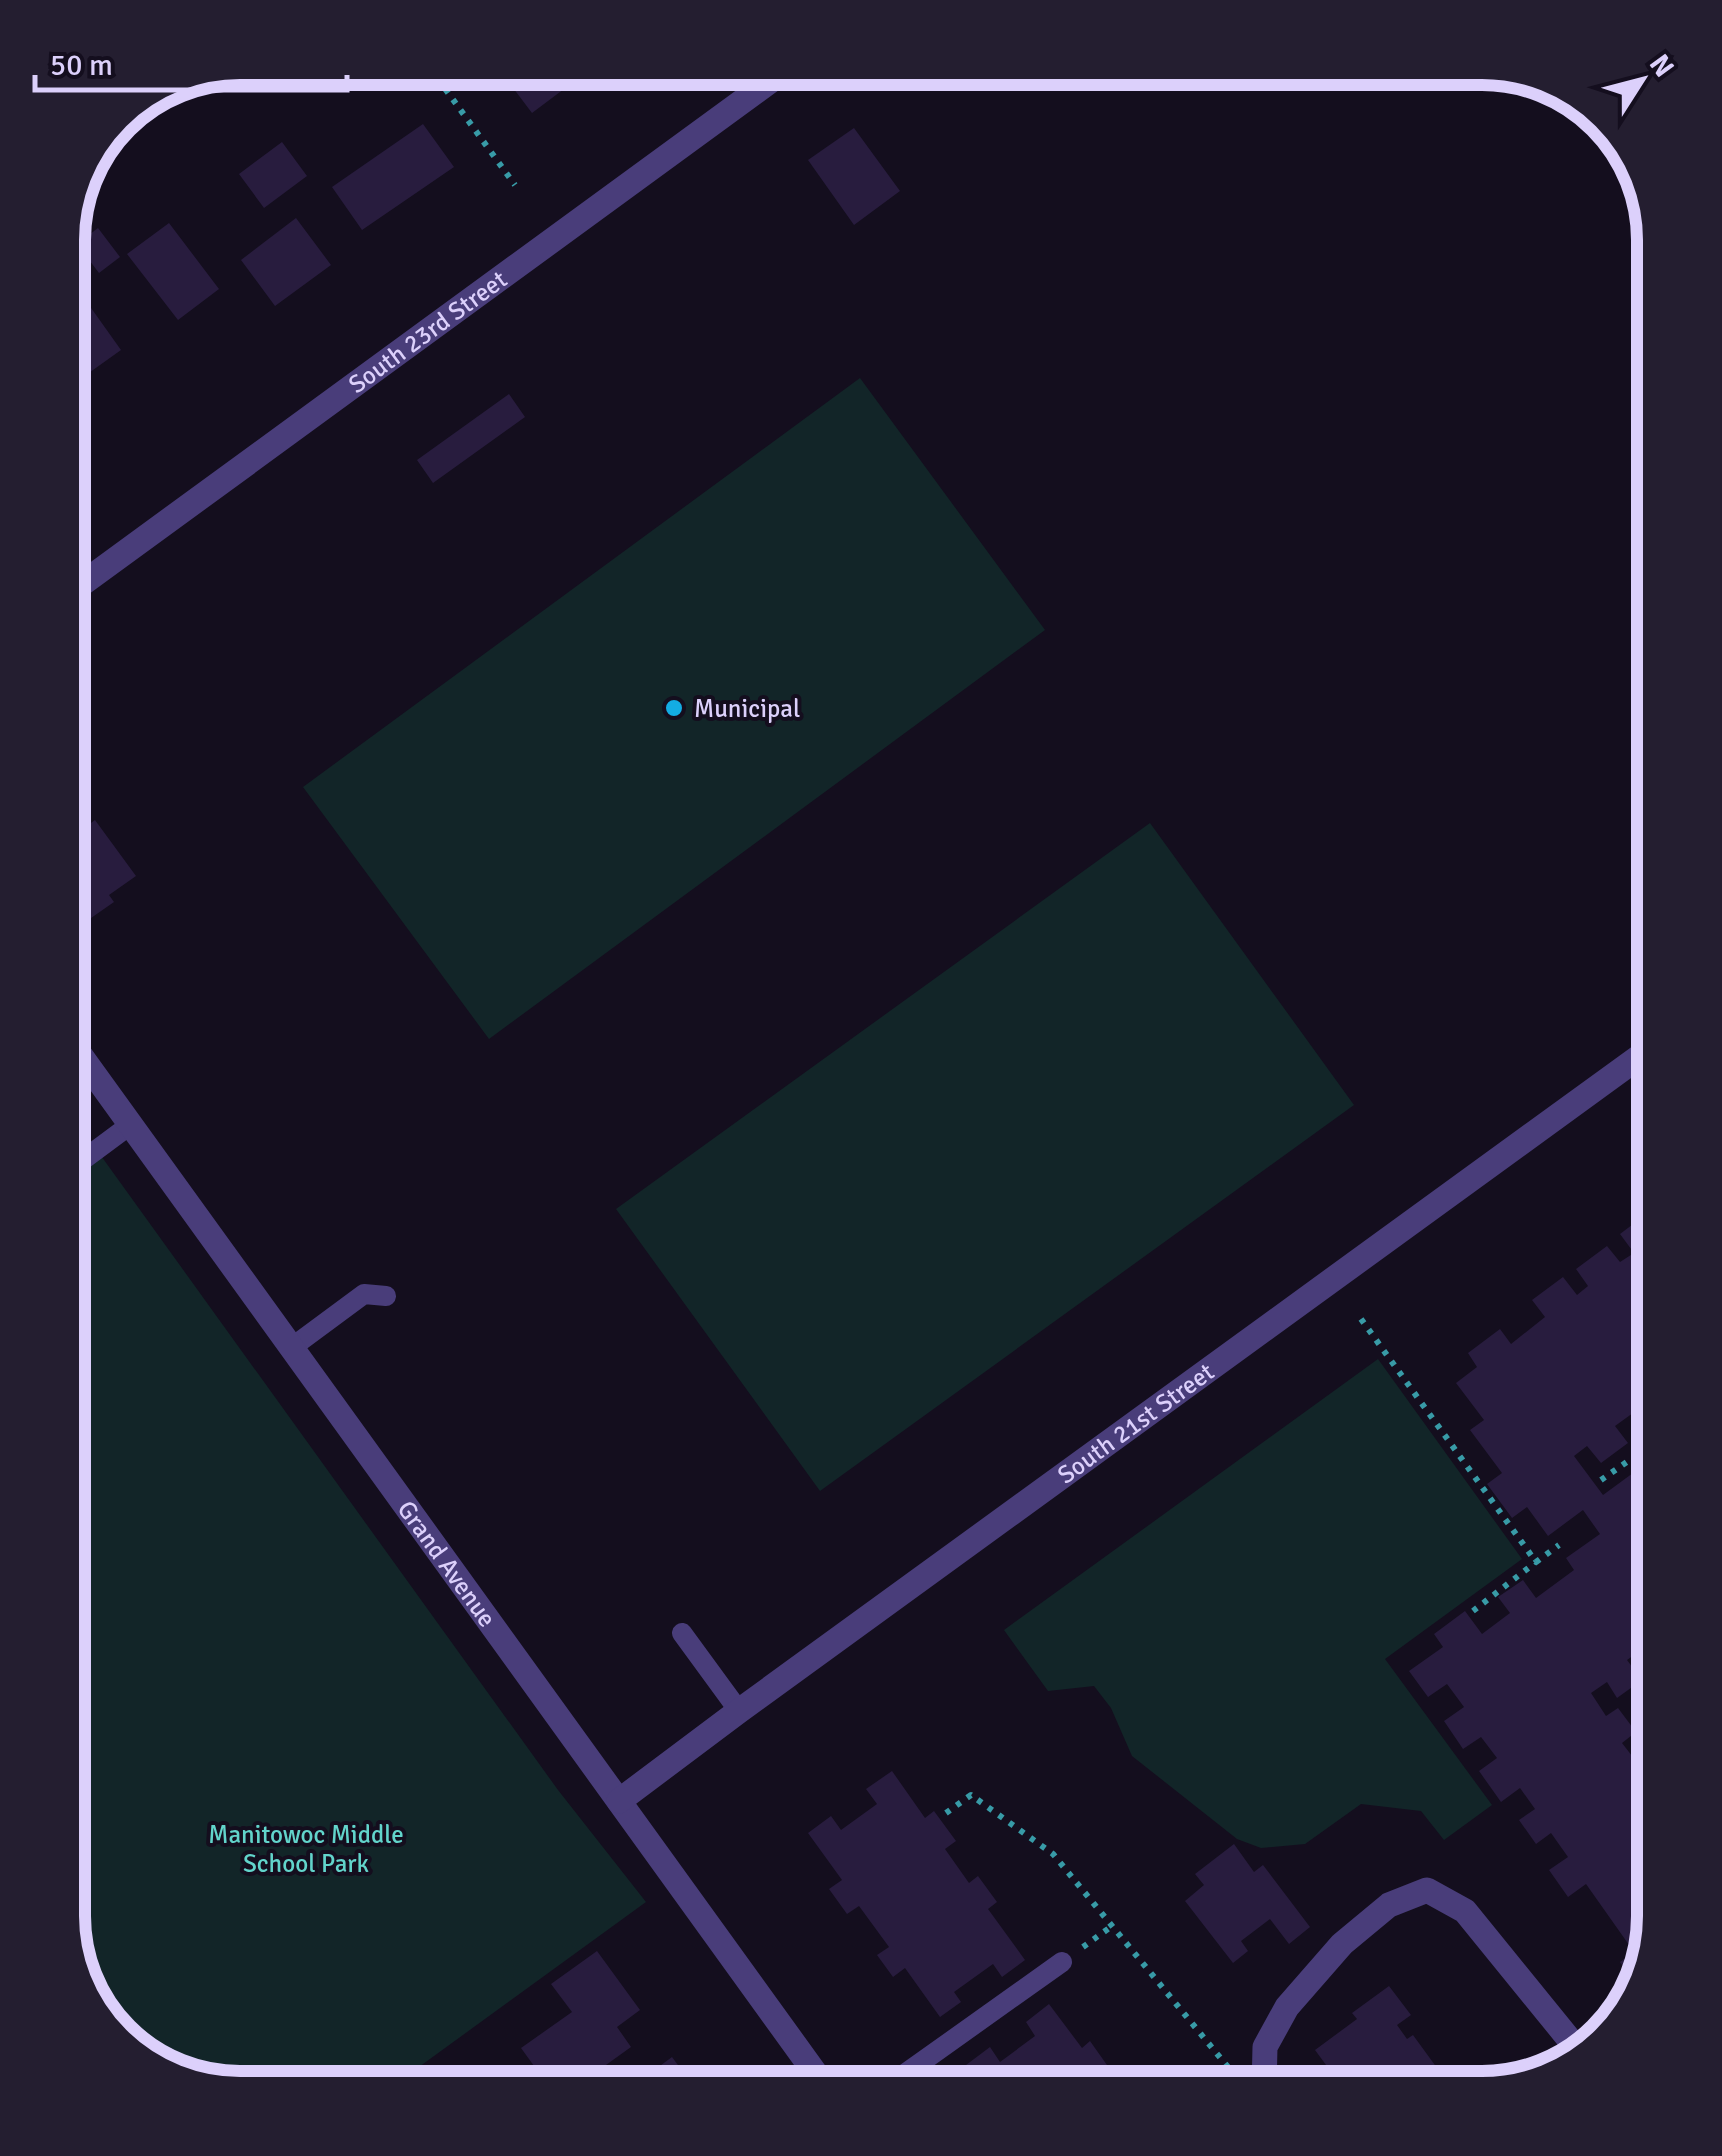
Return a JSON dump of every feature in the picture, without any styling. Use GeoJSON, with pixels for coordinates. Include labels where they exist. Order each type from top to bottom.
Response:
{"type":"FeatureCollection","features":[{"type":"Feature","properties":{"kind":"street","name":"South 23rd Street"},"geometry":{"type":"LineString","coordinates":[[85,582],[765,85]]}},
{"type":"Feature","properties":{"kind":"street","name":"South 21st Street"},"geometry":{"type":"LineString","coordinates":[[619,1801],[1637,1058]]}},
{"type":"Feature","properties":{"kind":"street","name":"Grand Avenue"},"geometry":{"type":"LineString","coordinates":[[85,1062],[814,2071]]}},
{"type":"Feature","properties":{"kind":"street"},"geometry":{"type":"LineString","coordinates":[[1264,2071],[1265,2047],[1287,2007],[1342,1944],[1389,1905],[1428,1890],[1465,1911],[1572,2042]]}},
{"type":"Feature","properties":{"kind":"lane"},"geometry":{"type":"LineString","coordinates":[[85,1158],[130,1125]]}},
{"type":"Feature","properties":{"kind":"lane"},"geometry":{"type":"LineString","coordinates":[[291,1348],[364,1294],[386,1296]]}},
{"type":"Feature","properties":{"kind":"lane"},"geometry":{"type":"LineString","coordinates":[[682,1632],[738,1711]]}},
{"type":"Feature","properties":{"kind":"lane"},"geometry":{"type":"LineString","coordinates":[[909,2071],[1062,1962]]}},
{"type":"Feature","properties":{"kind":"path"},"geometry":{"type":"LineString","coordinates":[[442,85],[516,185]]}},
{"type":"Feature","properties":{"kind":"path"},"geometry":{"type":"LineString","coordinates":[[1361,1318],[1536,1562]]}},
{"type":"Feature","properties":{"kind":"path"},"geometry":{"type":"LineString","coordinates":[[1601,1480],[1637,1454]]}},
{"type":"Feature","properties":{"kind":"path"},"geometry":{"type":"LineString","coordinates":[[1473,1612],[1559,1545]]}},
{"type":"Feature","properties":{"kind":"path"},"geometry":{"type":"LineString","coordinates":[[946,1813],[971,1795],[1052,1854],[1231,2071]]}},
{"type":"Feature","properties":{"kind":"green space","name":"Municipal"},"geometry":{"type":"Polygon","coordinates":[[[860,378],[1045,630],[489,1039],[303,787],[860,378]]]}},
{"type":"Feature","properties":{"kind":"green space"},"geometry":{"type":"Polygon","coordinates":[[[1150,823],[1354,1105],[820,1491],[616,1209],[1150,823]]]}},
{"type":"Feature","properties":{"kind":"green space","name":"Manitowoc Middle School Park"},"geometry":{"type":"Polygon","coordinates":[[[85,1134],[558,1790],[646,1902],[413,2071],[240,2071],[200,2066],[146,2039],[111,2002],[93,1966],[85,1916],[85,1134]]]}},
{"type":"Feature","properties":{"kind":"green space"},"geometry":{"type":"Polygon","coordinates":[[[1378,1359],[1522,1559],[1385,1659],[1492,1805],[1444,1840],[1421,1811],[1361,1804],[1305,1844],[1261,1848],[1237,1839],[1132,1756],[1111,1708],[1094,1686],[1048,1691],[1004,1630],[1378,1359]]]}},
{"type":"Feature","properties":{"kind":"building"},"geometry":{"type":"Polygon","coordinates":[[[511,85],[569,85],[532,113],[511,85]]]}},
{"type":"Feature","properties":{"kind":"building"},"geometry":{"type":"Polygon","coordinates":[[[423,124],[454,167],[362,230],[332,187],[423,124]]]}},
{"type":"Feature","properties":{"kind":"building"},"geometry":{"type":"Polygon","coordinates":[[[854,128],[900,191],[854,225],[808,160],[854,128]]]}},
{"type":"Feature","properties":{"kind":"building"},"geometry":{"type":"Polygon","coordinates":[[[282,142],[307,176],[264,208],[239,174],[282,142]]]}},
{"type":"Feature","properties":{"kind":"building"},"geometry":{"type":"Polygon","coordinates":[[[296,218],[331,265],[275,306],[241,260],[296,218]]]}},
{"type":"Feature","properties":{"kind":"building"},"geometry":{"type":"Polygon","coordinates":[[[169,223],[219,289],[178,320],[127,254],[169,223]]]}},
{"type":"Feature","properties":{"kind":"building"},"geometry":{"type":"Polygon","coordinates":[[[98,228],[120,257],[99,273],[85,255],[85,238],[98,228]]]}},
{"type":"Feature","properties":{"kind":"building"},"geometry":{"type":"Polygon","coordinates":[[[85,299],[121,350],[85,376],[85,299]]]}},
{"type":"Feature","properties":{"kind":"building"},"geometry":{"type":"Polygon","coordinates":[[[509,394],[525,417],[433,483],[417,460],[509,394]]]}},
{"type":"Feature","properties":{"kind":"building"},"geometry":{"type":"Polygon","coordinates":[[[95,820],[136,876],[109,895],[114,902],[85,922],[85,827],[95,820]]]}},
{"type":"Feature","properties":{"kind":"building"},"geometry":{"type":"Polygon","coordinates":[[[1637,1221],[1637,1418],[1633,1413],[1615,1426],[1628,1443],[1601,1463],[1587,1446],[1574,1456],[1603,1495],[1633,1473],[1637,1479],[1637,1653],[1627,1660],[1637,1673],[1637,1684],[1617,1698],[1607,1682],[1591,1693],[1606,1716],[1618,1708],[1636,1732],[1622,1743],[1637,1762],[1637,1916],[1633,1951],[1586,1884],[1568,1897],[1549,1870],[1568,1857],[1551,1833],[1536,1844],[1519,1820],[1535,1809],[1520,1788],[1501,1802],[1479,1771],[1497,1758],[1481,1737],[1463,1749],[1444,1721],[1464,1707],[1447,1684],[1428,1697],[1409,1671],[1443,1647],[1434,1634],[1465,1611],[1482,1634],[1510,1613],[1498,1597],[1523,1580],[1536,1598],[1574,1570],[1566,1558],[1600,1534],[1583,1510],[1548,1536],[1527,1507],[1512,1518],[1487,1484],[1502,1473],[1470,1430],[1484,1420],[1456,1383],[1477,1367],[1468,1353],[1500,1329],[1511,1344],[1545,1317],[1532,1300],[1563,1277],[1577,1295],[1588,1286],[1576,1269],[1607,1246],[1620,1262],[1634,1253],[1620,1234],[1637,1221]]]}},
{"type":"Feature","properties":{"kind":"building"},"geometry":{"type":"Polygon","coordinates":[[[892,1771],[925,1818],[934,1811],[956,1841],[945,1849],[969,1883],[978,1876],[997,1902],[988,1909],[1025,1960],[1002,1977],[993,1964],[954,1992],[961,2002],[940,2017],[905,1968],[893,1977],[877,1955],[889,1947],[859,1906],[847,1914],[829,1889],[842,1880],[808,1833],[831,1816],[841,1830],[877,1804],[866,1789],[892,1771]]]}},
{"type":"Feature","properties":{"kind":"building"},"geometry":{"type":"Polygon","coordinates":[[[1234,1844],[1254,1872],[1263,1865],[1310,1927],[1289,1944],[1270,1919],[1241,1941],[1248,1951],[1233,1963],[1185,1901],[1204,1885],[1195,1874],[1234,1844]]]}},
{"type":"Feature","properties":{"kind":"building"},"geometry":{"type":"Polygon","coordinates":[[[597,1951],[640,2010],[617,2027],[631,2047],[598,2071],[538,2071],[521,2048],[572,2012],[551,1984],[597,1951]]]}},
{"type":"Feature","properties":{"kind":"building"},"geometry":{"type":"Polygon","coordinates":[[[1633,1953],[1626,1971],[1620,1962],[1633,1953]]]}},
{"type":"Feature","properties":{"kind":"building"},"geometry":{"type":"Polygon","coordinates":[[[1389,1986],[1411,2015],[1397,2025],[1407,2039],[1413,2035],[1439,2071],[1330,2071],[1315,2050],[1357,2019],[1352,2013],[1389,1986]]]}},
{"type":"Feature","properties":{"kind":"building"},"geometry":{"type":"Polygon","coordinates":[[[1049,2004],[1082,2048],[1090,2041],[1107,2065],[1100,2071],[970,2071],[966,2065],[990,2047],[1000,2062],[1035,2036],[1026,2022],[1049,2004]]]}},
{"type":"Feature","properties":{"kind":"building"},"geometry":{"type":"Polygon","coordinates":[[[672,2057],[682,2071],[653,2071],[672,2057]]]}},
{"type":"Feature","properties":{"kind":"place","name":"Municipal"},"geometry":{"type":"Point","coordinates":[674,708]}}]}
